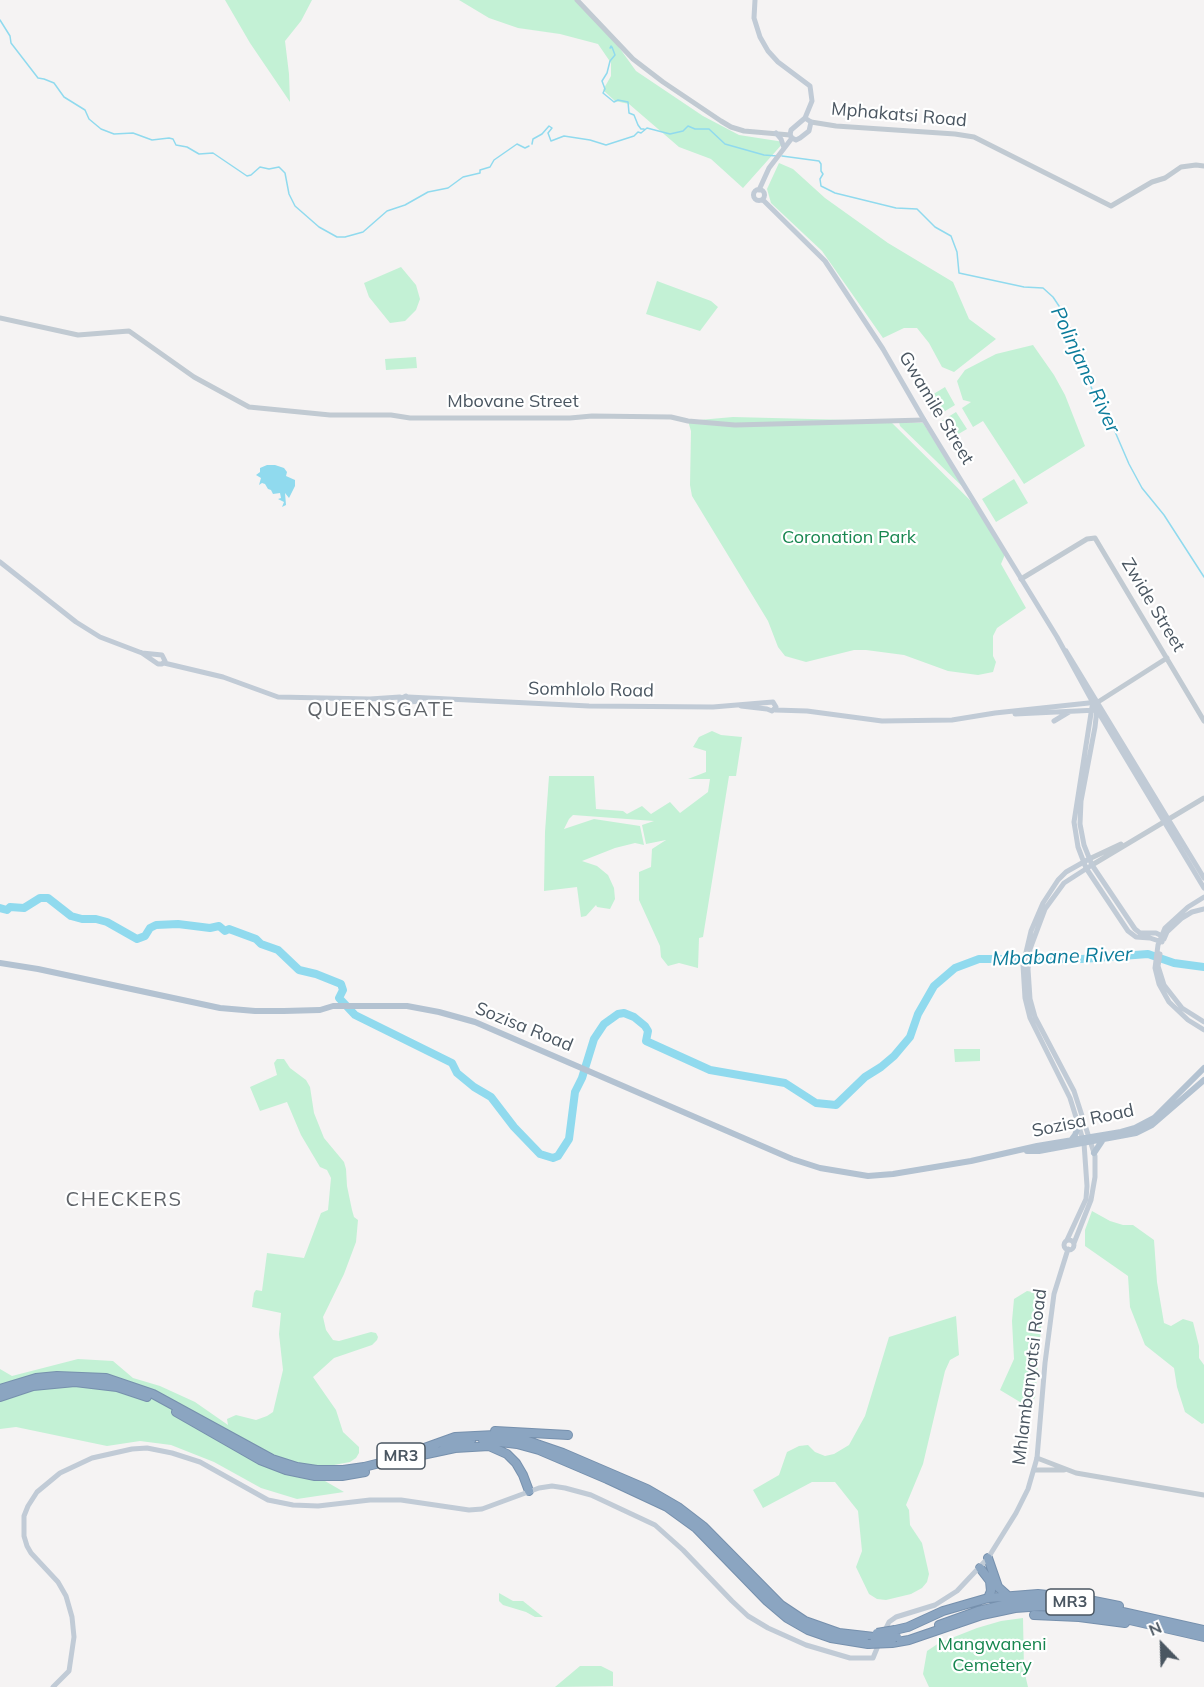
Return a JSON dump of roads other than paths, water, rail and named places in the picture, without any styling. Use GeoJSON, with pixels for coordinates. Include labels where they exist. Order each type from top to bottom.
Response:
{"type":"FeatureCollection","features":[{"type":"Feature","properties":{"kind":"highway","name":"MR3"},"geometry":{"type":"LineString","coordinates":[[0,1389],[36,1378],[57,1376],[106,1378],[153,1394],[272,1459],[297,1467],[317,1470],[364,1467],[388,1461],[455,1437],[495,1435],[525,1440],[647,1489],[678,1507],[704,1527],[787,1618],[808,1630],[854,1643],[892,1643],[982,1615],[1015,1608],[1043,1606],[1090,1611],[1204,1630]]}},
{"type":"Feature","properties":{"kind":"highway","name":"MR3"},"geometry":{"type":"LineString","coordinates":[[0,1396],[55,1382],[86,1382],[117,1386],[153,1399],[260,1460],[286,1470],[315,1476],[342,1476],[364,1472],[446,1445],[471,1440],[493,1440],[539,1450],[667,1507],[696,1528],[770,1599],[805,1621],[839,1634],[862,1637],[897,1637],[939,1628]]}},
{"type":"Feature","properties":{"kind":"highway"},"geometry":{"type":"LineString","coordinates":[[455,1437],[490,1431],[568,1434]]}},
{"type":"Feature","properties":{"kind":"highway"},"geometry":{"type":"LineString","coordinates":[[408,1458],[455,1448],[489,1446],[507,1454],[516,1463],[529,1491]]}},
{"type":"Feature","properties":{"kind":"highway"},"geometry":{"type":"LineString","coordinates":[[988,1558],[998,1587],[1008,1596]]}},
{"type":"Feature","properties":{"kind":"highway"},"geometry":{"type":"LineString","coordinates":[[980,1568],[990,1581],[991,1591],[988,1598]]}},
{"type":"Feature","properties":{"kind":"highway"},"geometry":{"type":"LineString","coordinates":[[839,1634],[875,1634],[908,1627],[943,1611],[988,1598],[1008,1596],[1053,1595],[1103,1602],[1170,1626]]}},
{"type":"Feature","properties":{"kind":"highway"},"geometry":{"type":"LineString","coordinates":[[1037,1617],[1079,1617],[1170,1626]]}},
{"type":"Feature","properties":{"kind":"highway","name":"MR3"},"geometry":{"type":"LineString","coordinates":[[1170,1626],[1204,1637]]}},
{"type":"Feature","properties":{"kind":"main road"},"geometry":{"type":"LineString","coordinates":[[754,0],[754,18],[760,37],[768,51],[778,62],[810,86],[812,101],[805,118],[780,152],[759,190],[754,192],[753,197],[757,201],[763,200],[764,192],[759,190]]}},
{"type":"Feature","properties":{"kind":"main road"},"geometry":{"type":"LineString","coordinates":[[791,135],[795,140],[811,129],[811,122],[805,118]]}},
{"type":"Feature","properties":{"kind":"main road"},"geometry":{"type":"LineString","coordinates":[[776,133],[781,139],[780,152]]}},
{"type":"Feature","properties":{"kind":"main road","name":"Gwamile Street"},"geometry":{"type":"LineString","coordinates":[[763,200],[825,261],[883,349],[1063,647],[1204,888]]}},
{"type":"Feature","properties":{"kind":"main road","name":"Somhlolo Road"},"geometry":{"type":"LineString","coordinates":[[0,562],[76,622],[100,637],[156,658],[158,664],[164,660],[223,677],[278,697],[400,700],[404,705],[409,700],[441,700],[589,706],[767,706],[772,711],[776,707],[882,721],[952,720],[991,714],[1073,709],[1096,713]]}},
{"type":"Feature","properties":{"kind":"main road"},"geometry":{"type":"LineString","coordinates":[[1095,702],[1096,713],[1074,822],[1078,847],[1128,931],[1136,937],[1162,939]]}},
{"type":"Feature","properties":{"kind":"main road","name":"Somhlolo Road"},"geometry":{"type":"LineString","coordinates":[[1073,709],[1095,702]]}},
{"type":"Feature","properties":{"kind":"main road"},"geometry":{"type":"LineString","coordinates":[[1054,721],[1073,709]]}},
{"type":"Feature","properties":{"kind":"main road","name":"Gwamile Street"},"geometry":{"type":"LineString","coordinates":[[1096,713],[1204,878]]}},
{"type":"Feature","properties":{"kind":"main road"},"geometry":{"type":"LineString","coordinates":[[1087,863],[1068,879],[1042,916],[1027,950],[1025,998],[1032,1023],[1070,1098],[1079,1125],[1090,1140],[1094,1153]]}},
{"type":"Feature","properties":{"kind":"main road"},"geometry":{"type":"LineString","coordinates":[[1204,897],[1165,928],[1157,964],[1158,984],[1169,1002],[1188,1020],[1204,1030]]}},
{"type":"Feature","properties":{"kind":"main road"},"geometry":{"type":"LineString","coordinates":[[1162,939],[1182,918],[1204,909]]}},
{"type":"Feature","properties":{"kind":"main road","name":"Sozisa Road"},"geometry":{"type":"LineString","coordinates":[[0,963],[220,1008],[284,1011],[320,1010],[333,1006],[407,1006],[439,1012],[475,1022],[588,1069],[792,1159],[846,1174],[868,1176],[893,1174],[1019,1151],[1039,1151],[1073,1141],[1136,1133],[1147,1128],[1204,1080]]}},
{"type":"Feature","properties":{"kind":"main road"},"geometry":{"type":"LineString","coordinates":[[1026,964],[1030,999],[1035,1017],[1074,1091],[1087,1128],[1094,1153],[1095,1177],[1091,1200],[1072,1249],[1068,1249],[1065,1246],[1067,1240],[1086,1199],[1090,1140]]}},
{"type":"Feature","properties":{"kind":"main road"},"geometry":{"type":"LineString","coordinates":[[1157,964],[1164,985],[1173,999],[1182,1008],[1204,1022]]}},
{"type":"Feature","properties":{"kind":"main road","name":"Sozisa Road"},"geometry":{"type":"LineString","coordinates":[[1090,1140],[1128,1130],[1154,1118],[1204,1068]]}},
{"type":"Feature","properties":{"kind":"main road"},"geometry":{"type":"LineString","coordinates":[[1070,1098],[1070,1094],[1074,1091]]}},
{"type":"Feature","properties":{"kind":"main road"},"geometry":{"type":"LineString","coordinates":[[1079,1125],[1073,1141],[1090,1140]]}},
{"type":"Feature","properties":{"kind":"main road"},"geometry":{"type":"LineString","coordinates":[[1067,1240],[1074,1243]]}},
{"type":"Feature","properties":{"kind":"main road","name":"Mhlambanyatsi Road"},"geometry":{"type":"LineString","coordinates":[[529,1491],[552,1486],[565,1488],[591,1495],[646,1520],[669,1536],[732,1601],[761,1624],[806,1645],[850,1658],[873,1658],[889,1622],[905,1612],[935,1605],[946,1599],[980,1568],[1016,1513],[1028,1489],[1037,1458],[1045,1363],[1054,1294],[1068,1249]]}},
{"type":"Feature","properties":{"kind":"main road"},"geometry":{"type":"LineString","coordinates":[[53,1687],[69,1671],[74,1637],[72,1617],[66,1596],[58,1582],[27,1546],[24,1536],[24,1516],[32,1498],[49,1481],[75,1465],[92,1458],[147,1448],[200,1462],[268,1500],[293,1505],[318,1506],[370,1500],[402,1500],[469,1510],[482,1509],[529,1491]]}},
{"type":"Feature","properties":{"kind":"street"},"geometry":{"type":"LineString","coordinates":[[577,0],[633,59],[731,128],[791,135]]}},
{"type":"Feature","properties":{"kind":"street","name":"Mphakatsi Road"},"geometry":{"type":"LineString","coordinates":[[811,122],[974,137],[1111,206],[1152,182],[1165,178],[1181,167],[1204,166]]}},
{"type":"Feature","properties":{"kind":"street"},"geometry":{"type":"LineString","coordinates":[[731,128],[791,135]]}},
{"type":"Feature","properties":{"kind":"street","name":"Mbovane Street"},"geometry":{"type":"LineString","coordinates":[[0,318],[78,335],[123,330],[139,337],[194,377],[249,407],[330,415],[391,415],[410,418],[670,417],[735,425],[924,420]]}},
{"type":"Feature","properties":{"kind":"street","name":"Zwide Street"},"geometry":{"type":"LineString","coordinates":[[1021,579],[1095,538],[1204,721]]}},
{"type":"Feature","properties":{"kind":"street"},"geometry":{"type":"LineString","coordinates":[[1095,702],[1167,658]]}},
{"type":"Feature","properties":{"kind":"street"},"geometry":{"type":"LineString","coordinates":[[1087,863],[1204,798]]}},
{"type":"Feature","properties":{"kind":"street"},"geometry":{"type":"LineString","coordinates":[[1037,1458],[1071,1471]]}},
{"type":"Feature","properties":{"kind":"street"},"geometry":{"type":"LineString","coordinates":[[1034,1470],[1071,1471],[1204,1495]]}},
{"type":"Feature","properties":{"kind":"water"},"geometry":{"type":"Polygon","coordinates":[[[267,465],[284,468],[287,472],[286,476],[295,480],[295,486],[289,498],[285,493],[286,505],[282,507],[284,502],[278,499],[281,498],[280,493],[273,494],[265,484],[259,485],[261,478],[256,475],[260,472],[260,468],[267,465]]]}},
{"type":"Feature","properties":{"kind":"waterway","name":"Polinjane River"},"geometry":{"type":"LineString","coordinates":[[0,20],[10,36],[11,43],[38,78],[54,83],[64,97],[85,110],[89,119],[101,129],[114,134],[133,133],[152,140],[173,139],[176,145],[187,147],[199,154],[213,153],[247,176],[260,167],[269,169],[279,167],[285,173],[289,194],[295,206],[319,227],[337,237],[363,232],[387,211],[405,205],[428,192],[448,188],[463,177],[480,173],[480,170],[490,167],[494,160],[517,144],[525,148],[529,146]]}},
{"type":"Feature","properties":{"kind":"waterway"},"geometry":{"type":"LineString","coordinates":[[611,46],[615,55],[602,81],[605,89],[603,93],[614,102],[618,100],[628,102],[629,113],[634,115],[638,125],[644,129]]}},
{"type":"Feature","properties":{"kind":"waterway","name":"Polinjane River"},"geometry":{"type":"LineString","coordinates":[[532,144],[533,139],[549,126],[552,128],[548,133],[551,141],[564,136],[606,145],[634,136],[647,128],[670,134],[683,131],[688,126],[695,129],[709,129],[725,144],[764,155],[777,156]]}},
{"type":"Feature","properties":{"kind":"waterway","name":"Polinjane River"},"geometry":{"type":"LineString","coordinates":[[782,156],[819,161],[823,174],[820,179],[821,186],[835,193],[896,208],[917,209],[935,227],[951,236],[957,252],[959,273],[1024,287],[1043,288],[1053,297],[1063,312],[1074,338],[1094,395],[1113,427],[1129,464],[1142,488],[1164,515],[1204,577]]}},
{"type":"Feature","properties":{"kind":"waterway","name":"Mbabane River"},"geometry":{"type":"LineString","coordinates":[[0,908],[7,910],[10,907],[24,908],[40,898],[48,898],[71,916],[107,922],[137,939],[145,936],[150,928],[156,925],[178,924],[210,928],[219,926],[225,931],[229,929],[256,939],[261,944],[278,950],[299,970],[341,984],[343,990],[339,998],[355,1015],[452,1063],[457,1073],[491,1097],[514,1127],[540,1154],[553,1158],[558,1156],[569,1139],[575,1092],[582,1078],[594,1039],[604,1024],[618,1014],[624,1013],[634,1017],[645,1026],[648,1031],[646,1041],[710,1070],[785,1083],[816,1103],[836,1105],[865,1077],[894,1056],[910,1037],[918,1014],[934,986],[955,968],[979,959],[1082,959],[1148,954],[1174,963],[1204,967]]}},
{"type":"Feature","properties":{"kind":"district","name":"QUEENSGATE"},"geometry":{"type":"Point","coordinates":[381,710]}},
{"type":"Feature","properties":{"kind":"district","name":"CHECKERS"},"geometry":{"type":"Point","coordinates":[124,1200]}},
{"type":"Feature","properties":{"kind":"park label","name":"Coronation Park"},"geometry":{"type":"Point","coordinates":[849,538]}},
{"type":"Feature","properties":{"kind":"park label","name":"Mangwaneni Cemetery"},"geometry":{"type":"Point","coordinates":[992,1655]}}]}
